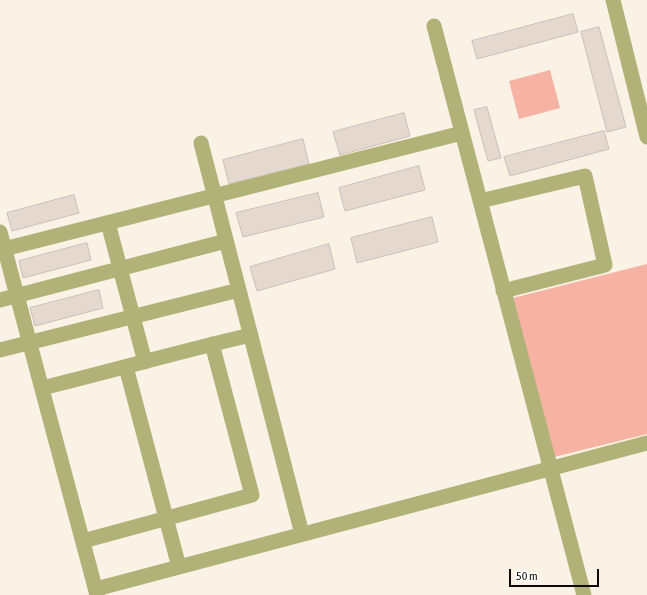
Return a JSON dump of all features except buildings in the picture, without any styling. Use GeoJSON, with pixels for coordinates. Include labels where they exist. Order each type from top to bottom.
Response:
{"type":"FeatureCollection","features":[{"type":"Feature","properties":{"kind":"lane"},"geometry":{"type":"LineString","coordinates":[[613,0],[647,137]]}},
{"type":"Feature","properties":{"kind":"lane"},"geometry":{"type":"LineString","coordinates":[[434,26],[584,595]]}},
{"type":"Feature","properties":{"kind":"lane"},"geometry":{"type":"LineString","coordinates":[[2,250],[462,133]]}},
{"type":"Feature","properties":{"kind":"lane"},"geometry":{"type":"LineString","coordinates":[[201,143],[302,534]]}},
{"type":"Feature","properties":{"kind":"lane"},"geometry":{"type":"LineString","coordinates":[[480,200],[585,176],[605,265],[503,291]]}},
{"type":"Feature","properties":{"kind":"lane"},"geometry":{"type":"LineString","coordinates":[[108,223],[145,362]]}},
{"type":"Feature","properties":{"kind":"lane"},"geometry":{"type":"LineString","coordinates":[[0,232],[2,250],[17,296],[97,592],[179,567],[647,443]]}},
{"type":"Feature","properties":{"kind":"lane"},"geometry":{"type":"LineString","coordinates":[[0,300],[226,242]]}},
{"type":"Feature","properties":{"kind":"lane"},"geometry":{"type":"LineString","coordinates":[[0,350],[239,290]]}},
{"type":"Feature","properties":{"kind":"lane"},"geometry":{"type":"LineString","coordinates":[[42,388],[250,335]]}},
{"type":"Feature","properties":{"kind":"lane"},"geometry":{"type":"LineString","coordinates":[[83,541],[252,495],[212,344]]}},
{"type":"Feature","properties":{"kind":"lane"},"geometry":{"type":"LineString","coordinates":[[126,367],[179,567]]}},
{"type":"Feature","properties":{"kind":"shaded area"},"geometry":{"type":"Polygon","coordinates":[[[550,70],[560,108],[519,119],[509,81],[550,70]]]}},
{"type":"Feature","properties":{"kind":"shaded area"},"geometry":{"type":"Polygon","coordinates":[[[647,264],[647,434],[550,458],[509,299],[647,264]]]}}]}
